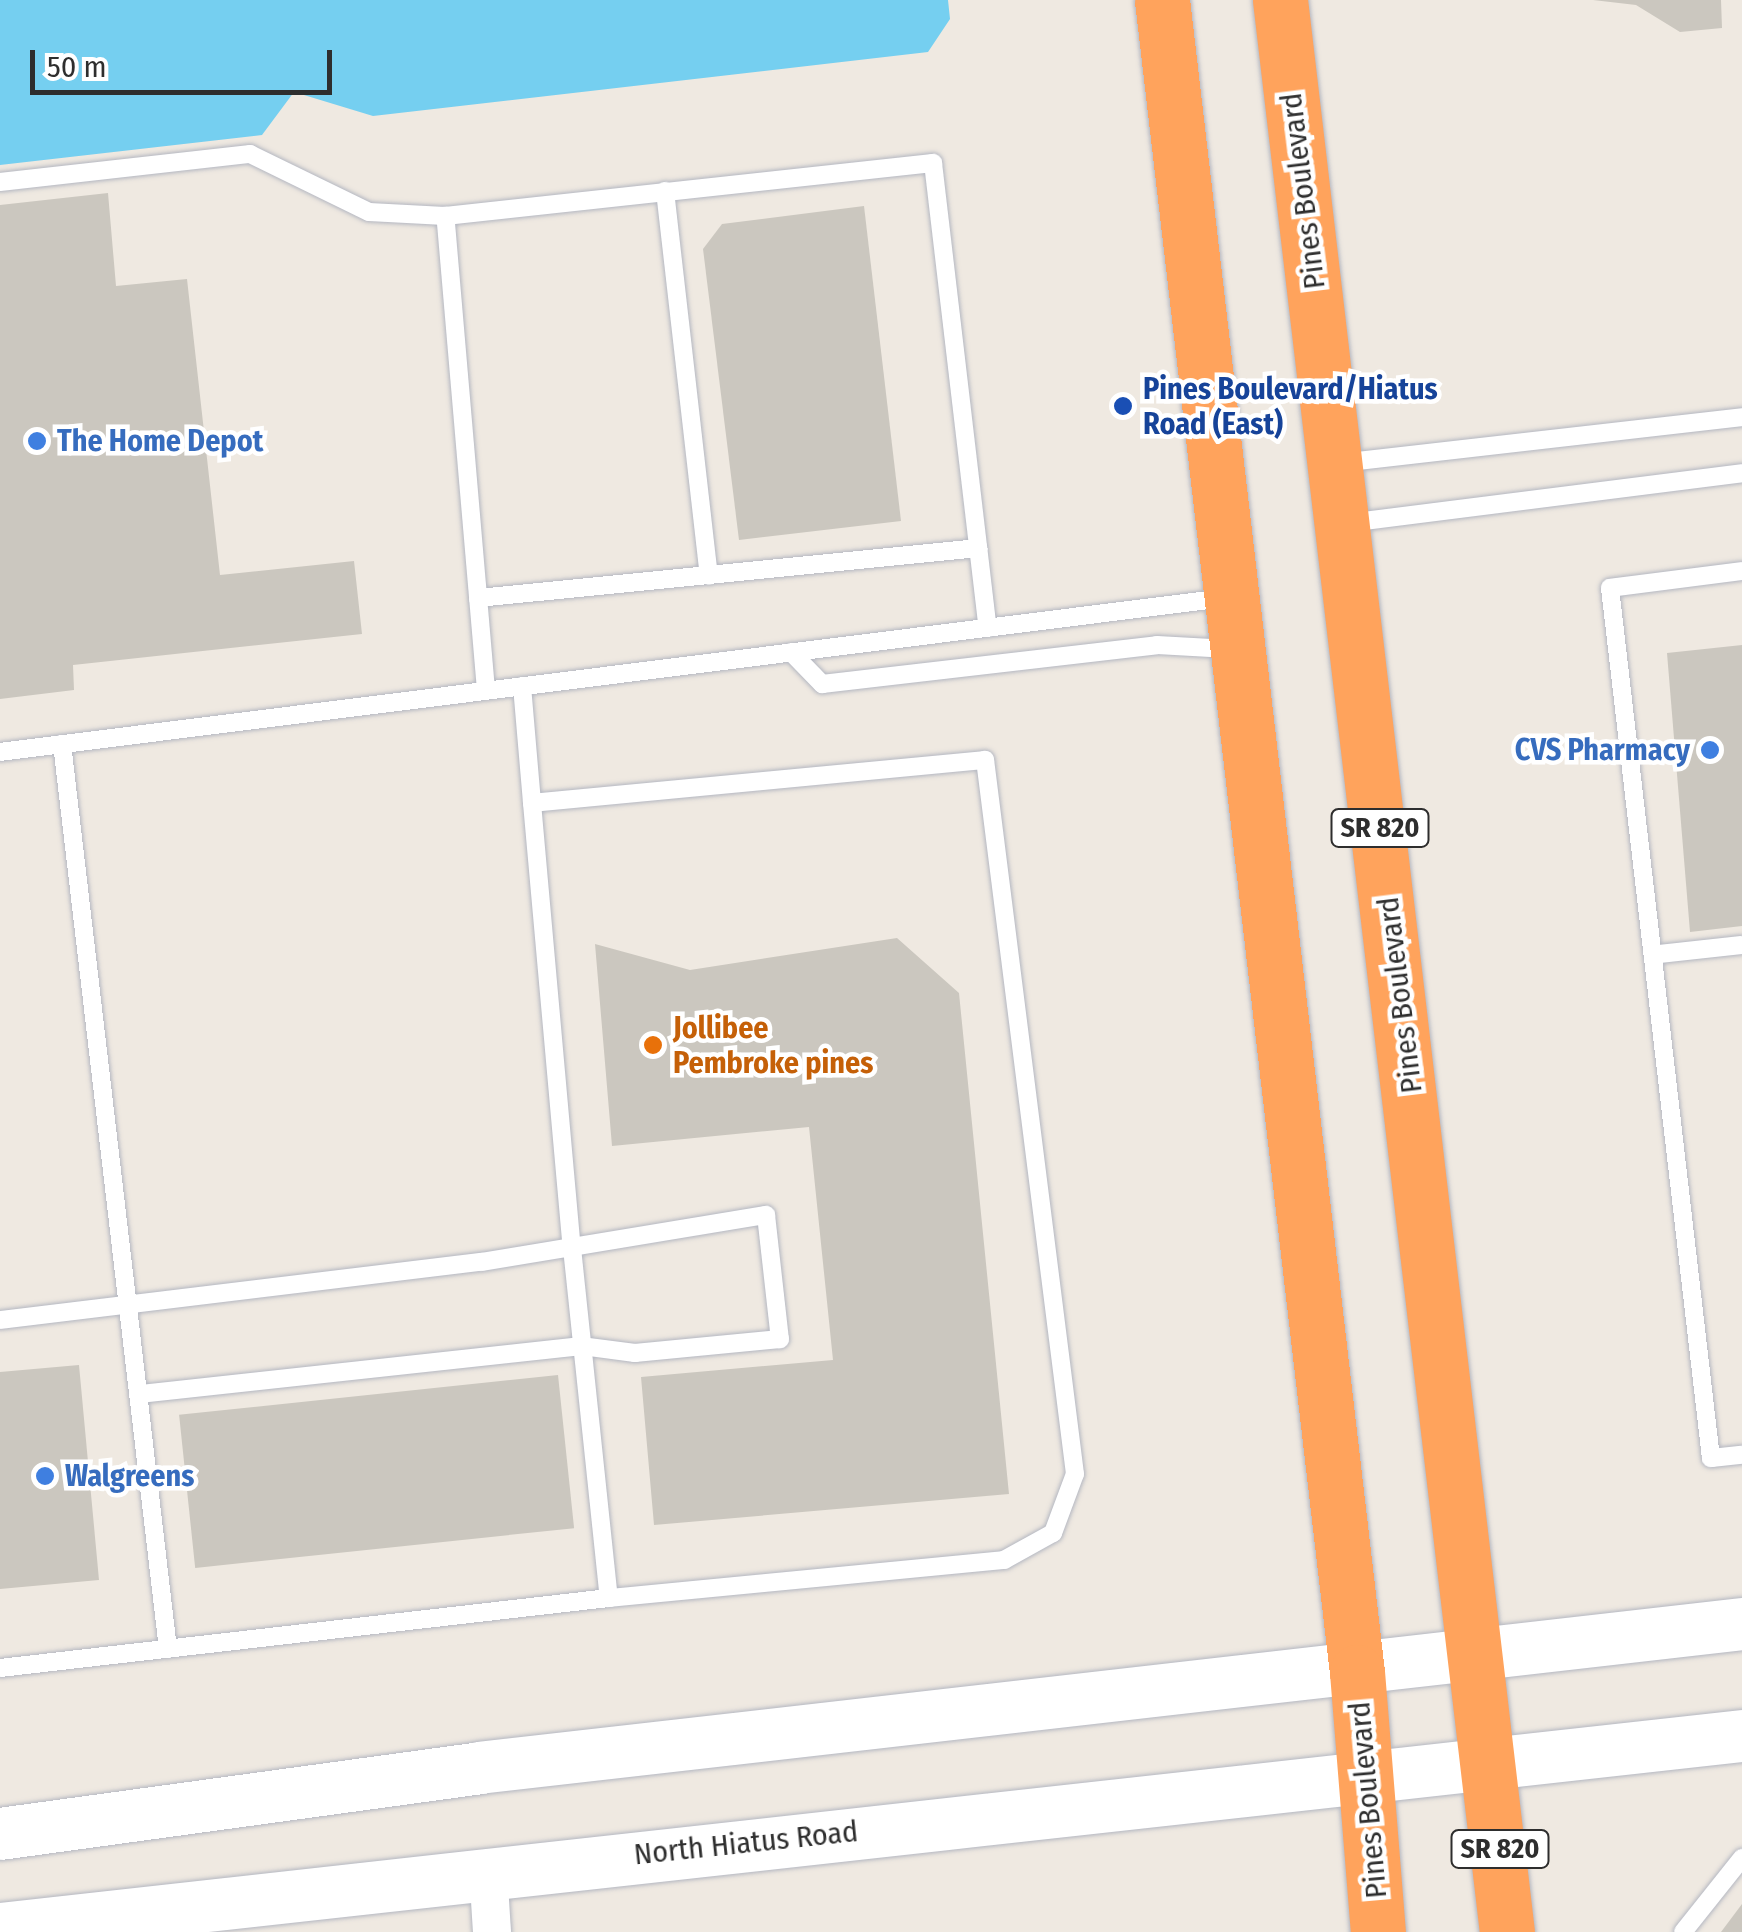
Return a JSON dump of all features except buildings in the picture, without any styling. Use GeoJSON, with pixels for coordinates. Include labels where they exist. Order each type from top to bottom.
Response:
{"type":"FeatureCollection","features":[{"type":"Feature","properties":{"kind":"highway","name":"Pines Boulevard"},"geometry":{"type":"LineString","coordinates":[[1162,0],[1357,1672],[1378,1932]]}},
{"type":"Feature","properties":{"kind":"highway","name":"Pines Boulevard"},"geometry":{"type":"LineString","coordinates":[[1280,0],[1480,1656],[1507,1932]]}},
{"type":"Feature","properties":{"kind":"main road"},"geometry":{"type":"LineString","coordinates":[[0,1834],[480,1768],[1357,1672],[1742,1624]]}},
{"type":"Feature","properties":{"kind":"main road","name":"North Hiatus Road"},"geometry":{"type":"LineString","coordinates":[[0,1929],[488,1870],[1742,1736]]}},
{"type":"Feature","properties":{"kind":"street"},"geometry":{"type":"LineString","coordinates":[[488,1870],[492,1932]]}},
{"type":"Feature","properties":{"kind":"lane"},"geometry":{"type":"LineString","coordinates":[[0,182],[250,154],[369,212],[445,216],[933,162],[988,628]]}},
{"type":"Feature","properties":{"kind":"lane"},"geometry":{"type":"LineString","coordinates":[[665,192],[709,575]]}},
{"type":"Feature","properties":{"kind":"lane"},"geometry":{"type":"LineString","coordinates":[[445,216],[486,690]]}},
{"type":"Feature","properties":{"kind":"lane"},"geometry":{"type":"LineString","coordinates":[[1335,464],[1742,416]]}},
{"type":"Feature","properties":{"kind":"lane"},"geometry":{"type":"LineString","coordinates":[[1342,524],[1742,473]]}},
{"type":"Feature","properties":{"kind":"lane"},"geometry":{"type":"LineString","coordinates":[[478,598],[978,548]]}},
{"type":"Feature","properties":{"kind":"lane"},"geometry":{"type":"LineString","coordinates":[[1742,572],[1610,588],[1659,954],[1711,1458],[1742,1455]]}},
{"type":"Feature","properties":{"kind":"lane"},"geometry":{"type":"LineString","coordinates":[[0,752],[988,628],[1234,623]]}},
{"type":"Feature","properties":{"kind":"lane"},"geometry":{"type":"LineString","coordinates":[[791,652],[822,684],[1156,645],[1234,623]]}},
{"type":"Feature","properties":{"kind":"lane"},"geometry":{"type":"LineString","coordinates":[[522,686],[572,1248],[609,1598]]}},
{"type":"Feature","properties":{"kind":"lane"},"geometry":{"type":"LineString","coordinates":[[62,744],[168,1649]]}},
{"type":"Feature","properties":{"kind":"lane"},"geometry":{"type":"LineString","coordinates":[[0,1668],[609,1598],[1004,1560],[1053,1533],[1075,1474],[985,760],[532,803]]}},
{"type":"Feature","properties":{"kind":"lane"},"geometry":{"type":"LineString","coordinates":[[1659,954],[1742,945]]}},
{"type":"Feature","properties":{"kind":"lane"},"geometry":{"type":"LineString","coordinates":[[0,1320],[572,1248],[766,1215],[780,1338],[635,1352],[582,1346],[139,1394]]}},
{"type":"Feature","properties":{"kind":"lane"},"geometry":{"type":"LineString","coordinates":[[1683,1932],[1742,1858]]}},
{"type":"Feature","properties":{"kind":"water"},"geometry":{"type":"Polygon","coordinates":[[[0,0],[948,0],[950,19],[928,52],[373,116],[294,92],[262,135],[0,165],[0,0]]]}},
{"type":"Feature","properties":{"kind":"place","name":"Pines Boulevard/Hiatus Road (East)"},"geometry":{"type":"Point","coordinates":[1123,406]}},
{"type":"Feature","properties":{"kind":"place","name":"The Home Depot"},"geometry":{"type":"Point","coordinates":[37,441]}},
{"type":"Feature","properties":{"kind":"place","name":"CVS Pharmacy"},"geometry":{"type":"Point","coordinates":[1710,750]}},
{"type":"Feature","properties":{"kind":"place","name":"Jollibee Pembroke pines"},"geometry":{"type":"Point","coordinates":[653,1045]}},
{"type":"Feature","properties":{"kind":"place","name":"Walgreens"},"geometry":{"type":"Point","coordinates":[45,1476]}}]}
